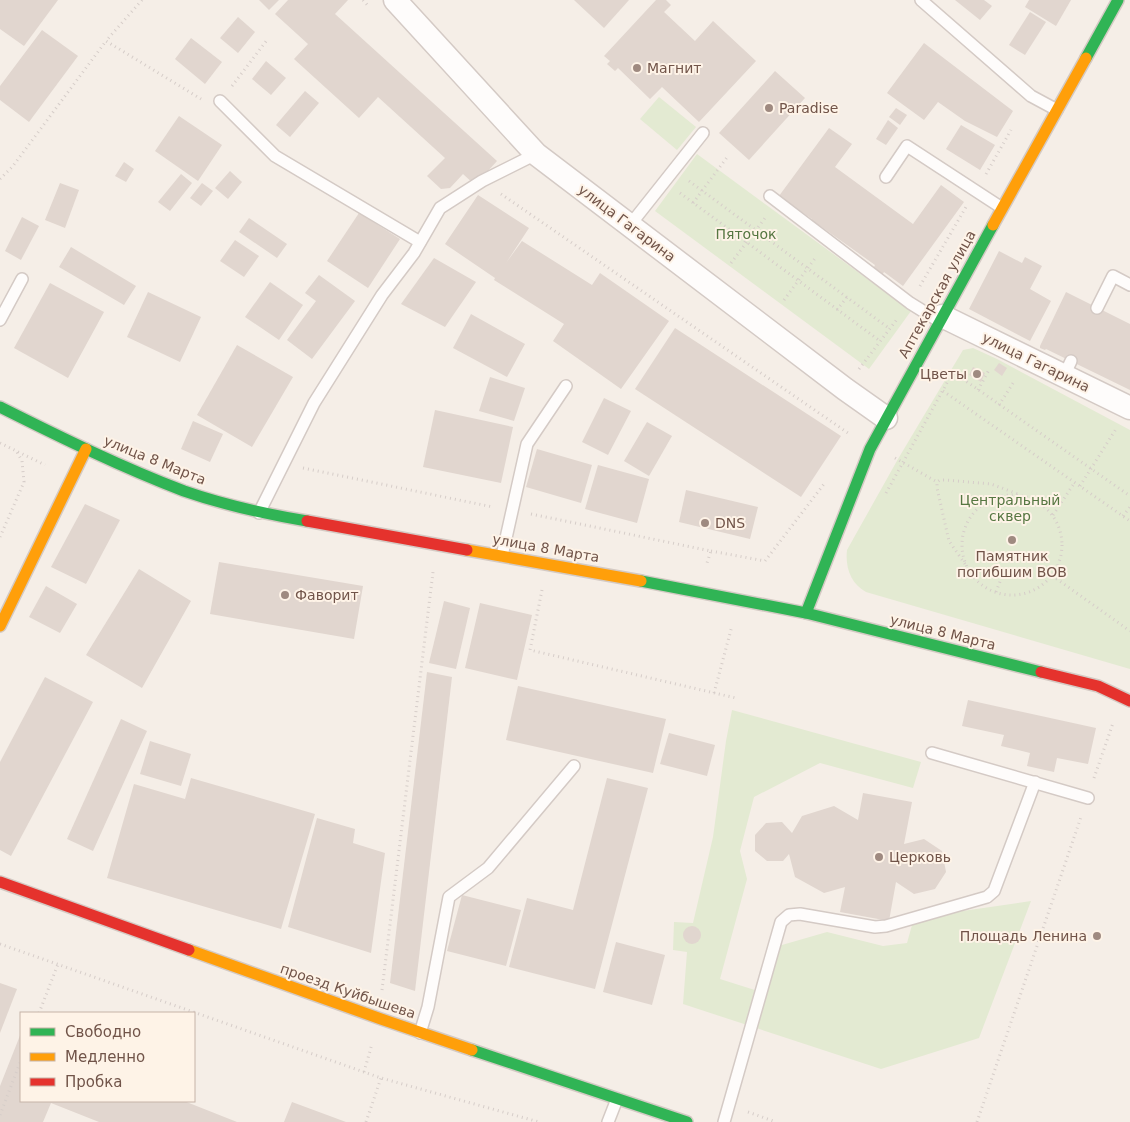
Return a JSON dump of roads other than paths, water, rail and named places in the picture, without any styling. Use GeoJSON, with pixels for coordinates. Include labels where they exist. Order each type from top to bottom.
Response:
{"type":"FeatureCollection","features":[{"type":"Feature","properties":{"kind":"street","name":"улица Гагарина"},"geometry":{"type":"LineString","coordinates":[[395,0],[536,154],[886,418]]}},
{"type":"Feature","properties":{"kind":"street","name":"Аптекарская улица"},"geometry":{"type":"LineString","coordinates":[[806,613],[870,448],[1118,0]]}},
{"type":"Feature","properties":{"kind":"street","name":"улица Гагарина"},"geometry":{"type":"LineString","coordinates":[[941,319],[1068,368],[1124,416]]}},
{"type":"Feature","properties":{"kind":"street","name":"улица 8 Марта"},"geometry":{"type":"LineString","coordinates":[[0,407],[86,449],[185,491],[259,512],[700,591],[806,613],[1098,686],[1130,701]]}},
{"type":"Feature","properties":{"kind":"street"},"geometry":{"type":"LineString","coordinates":[[0,626],[86,449]]}},
{"type":"Feature","properties":{"kind":"street","name":"проезд Куйбышева"},"geometry":{"type":"LineString","coordinates":[[0,882],[420,1033],[687,1122]]}},
{"type":"Feature","properties":{"kind":"lane"},"geometry":{"type":"LineString","coordinates":[[920,0],[1031,96],[1057,110]]}},
{"type":"Feature","properties":{"kind":"lane"},"geometry":{"type":"LineString","coordinates":[[220,101],[275,156],[420,242]]}},
{"type":"Feature","properties":{"kind":"lane"},"geometry":{"type":"LineString","coordinates":[[630,226],[703,133]]}},
{"type":"Feature","properties":{"kind":"lane"},"geometry":{"type":"LineString","coordinates":[[886,177],[907,146],[1002,208]]}},
{"type":"Feature","properties":{"kind":"lane"},"geometry":{"type":"LineString","coordinates":[[259,512],[314,403],[382,295],[414,253],[440,208],[482,181],[536,154]]}},
{"type":"Feature","properties":{"kind":"lane"},"geometry":{"type":"LineString","coordinates":[[773,199],[910,302],[941,319]]}},
{"type":"Feature","properties":{"kind":"lane"},"geometry":{"type":"LineString","coordinates":[[1097,308],[1113,276],[1130,285]]}},
{"type":"Feature","properties":{"kind":"lane"},"geometry":{"type":"LineString","coordinates":[[0,320],[22,279]]}},
{"type":"Feature","properties":{"kind":"lane"},"geometry":{"type":"LineString","coordinates":[[502,556],[526,444],[566,386]]}},
{"type":"Feature","properties":{"kind":"lane"},"geometry":{"type":"LineString","coordinates":[[932,753],[1088,798]]}},
{"type":"Feature","properties":{"kind":"lane"},"geometry":{"type":"LineString","coordinates":[[420,1033],[428,1007],[448,897],[488,868],[574,766]]}},
{"type":"Feature","properties":{"kind":"lane"},"geometry":{"type":"LineString","coordinates":[[724,1122],[781,922],[789,916],[800,914],[875,927],[886,926],[988,897],[994,891],[1035,782]]}},
{"type":"Feature","properties":{"kind":"lane"},"geometry":{"type":"LineString","coordinates":[[608,1122],[617,1099]]}},
{"type":"Feature","properties":{"kind":"place","name":"Магнит"},"geometry":{"type":"Point","coordinates":[637,68]}},
{"type":"Feature","properties":{"kind":"place","name":"Paradise"},"geometry":{"type":"Point","coordinates":[769,108]}},
{"type":"Feature","properties":{"kind":"place","name":"Цветы"},"geometry":{"type":"Point","coordinates":[977,374]}},
{"type":"Feature","properties":{"kind":"place","name":"DNS"},"geometry":{"type":"Point","coordinates":[705,523]}},
{"type":"Feature","properties":{"kind":"place","name":"Памятник погибшим ВОВ"},"geometry":{"type":"Point","coordinates":[1012,540]}},
{"type":"Feature","properties":{"kind":"place","name":"Фаворит"},"geometry":{"type":"Point","coordinates":[285,595]}},
{"type":"Feature","properties":{"kind":"place","name":"Церковь"},"geometry":{"type":"Point","coordinates":[879,857]}},
{"type":"Feature","properties":{"kind":"place","name":"Площадь Ленина"},"geometry":{"type":"Point","coordinates":[1097,936]}},
{"type":"Feature","properties":{"kind":"park label","name":"Пяточок"},"geometry":{"type":"Point","coordinates":[746,234]}},
{"type":"Feature","properties":{"kind":"park label","name":"Центральный сквер"},"geometry":{"type":"Point","coordinates":[1010,508]}}]}
